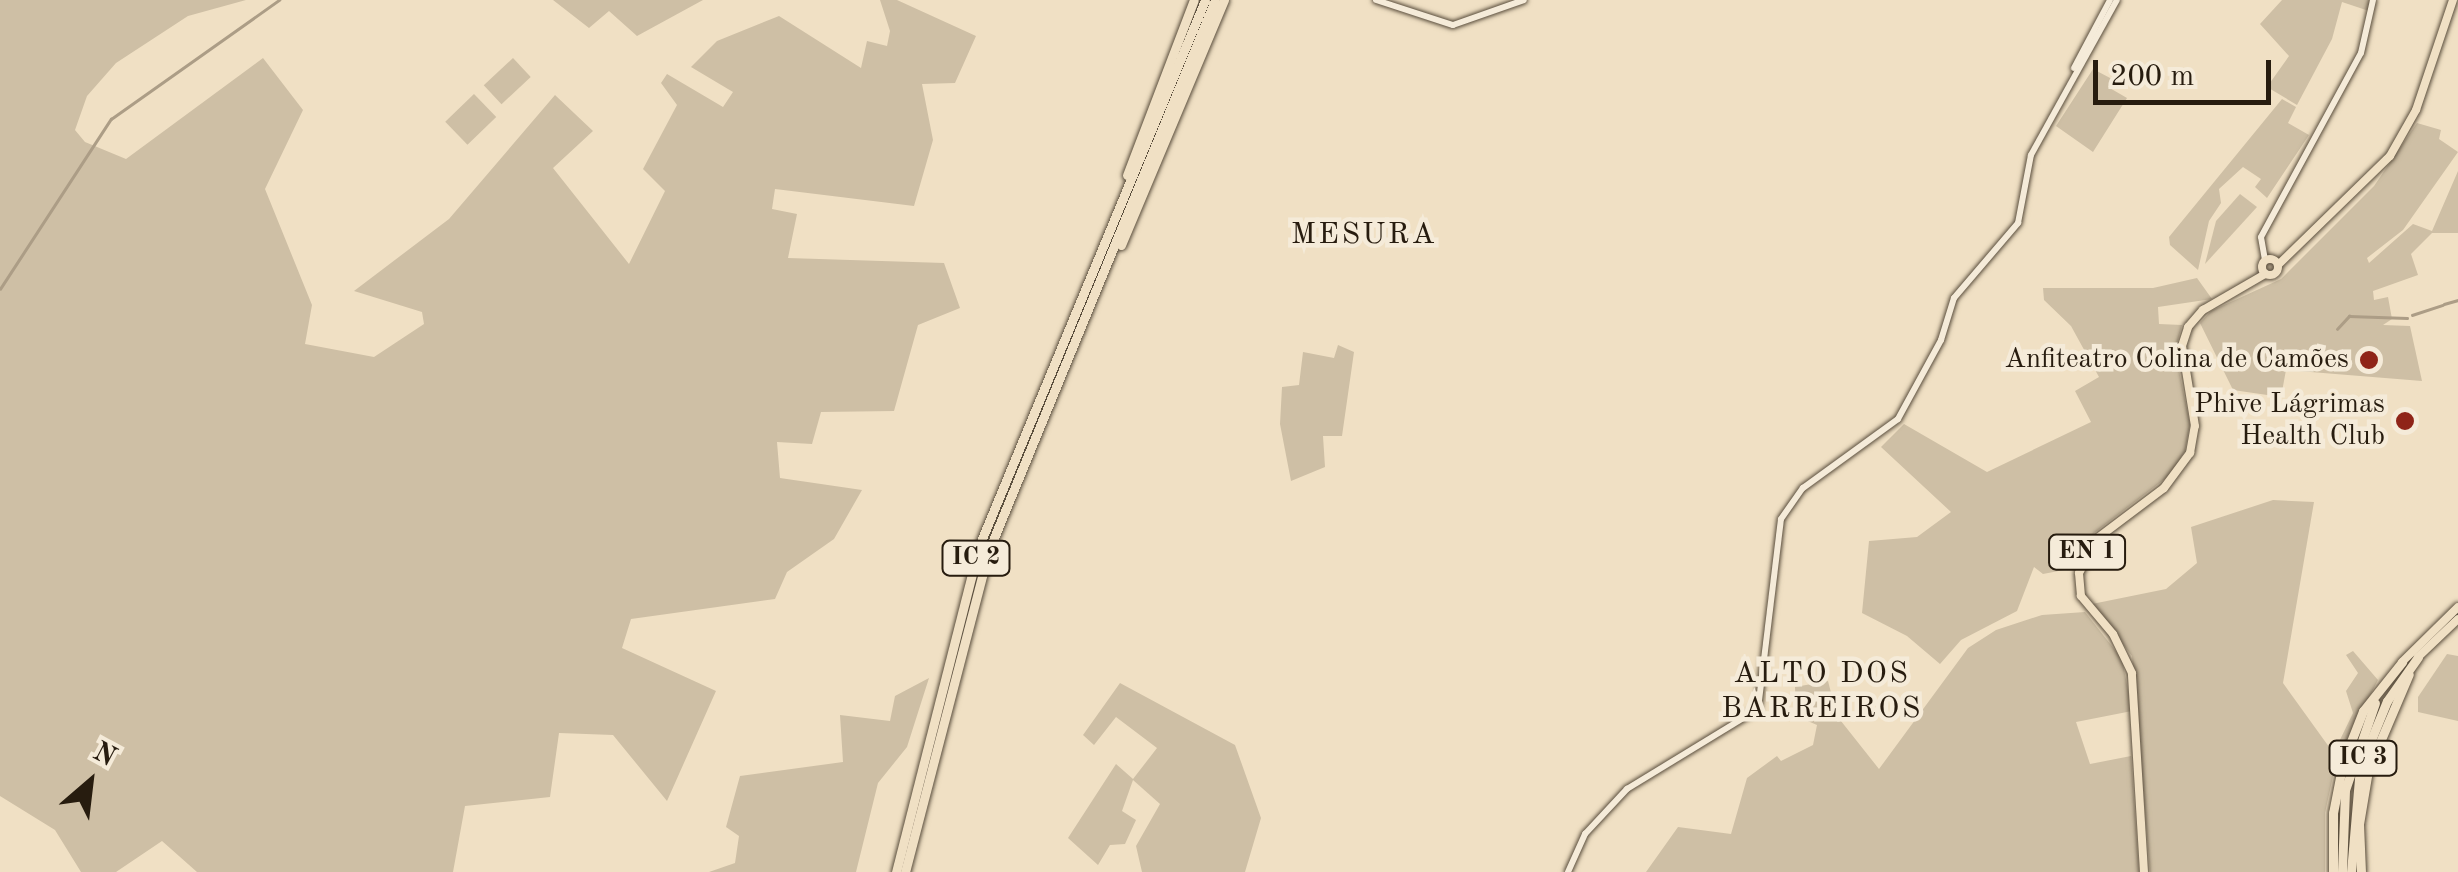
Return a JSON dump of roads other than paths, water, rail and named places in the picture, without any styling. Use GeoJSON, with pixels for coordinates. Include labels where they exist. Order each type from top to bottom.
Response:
{"type":"FeatureCollection","features":[{"type":"Feature","properties":{"kind":"highway"},"geometry":{"type":"LineString","coordinates":[[1099,257],[1194,0]]}},
{"type":"Feature","properties":{"kind":"highway","name":"IC 2"},"geometry":{"type":"LineString","coordinates":[[896,872],[980,546],[1205,0]]}},
{"type":"Feature","properties":{"kind":"highway","name":"IC 2"},"geometry":{"type":"LineString","coordinates":[[905,872],[989,550],[1215,0]]}},
{"type":"Feature","properties":{"kind":"highway"},"geometry":{"type":"LineString","coordinates":[[1101,277],[1150,180],[1224,0]]}},
{"type":"Feature","properties":{"kind":"highway","name":"IC 3"},"geometry":{"type":"LineString","coordinates":[[2361,872],[2368,770],[2418,657]]}},
{"type":"Feature","properties":{"kind":"highway","name":"IC 3"},"geometry":{"type":"LineString","coordinates":[[2351,872],[2360,767],[2387,701],[2418,657]]}},
{"type":"Feature","properties":{"kind":"highway"},"geometry":{"type":"LineString","coordinates":[[2386,684],[2402,662]]}},
{"type":"Feature","properties":{"kind":"highway","name":"IC 3"},"geometry":{"type":"LineString","coordinates":[[2333,872],[2333,813],[2342,762],[2364,711],[2386,684]]}},
{"type":"Feature","properties":{"kind":"highway","name":"IC 3"},"geometry":{"type":"LineString","coordinates":[[2342,872],[2345,790],[2356,747],[2386,684]]}},
{"type":"Feature","properties":{"kind":"main road","name":"EN 1"},"geometry":{"type":"LineString","coordinates":[[2144,872],[2132,673],[2113,634],[2082,596],[2078,573],[2098,536],[2164,488],[2190,453],[2194,407],[2182,346],[2188,327],[2203,310],[2265,274],[2274,274],[2278,265],[2390,156],[2416,110],[2453,0]]}},
{"type":"Feature","properties":{"kind":"main road"},"geometry":{"type":"LineString","coordinates":[[2265,274],[2265,260],[2278,265]]}},
{"type":"Feature","properties":{"kind":"main road"},"geometry":{"type":"LineString","coordinates":[[2402,662],[2458,607]]}},
{"type":"Feature","properties":{"kind":"main road"},"geometry":{"type":"LineString","coordinates":[[2418,657],[2458,619]]}},
{"type":"Feature","properties":{"kind":"street"},"geometry":{"type":"LineString","coordinates":[[1376,0],[1454,26],[1524,0]]}},
{"type":"Feature","properties":{"kind":"street"},"geometry":{"type":"LineString","coordinates":[[1568,872],[1585,834],[1627,789],[1758,709],[1782,518],[1803,488],[1898,419],[1941,340],[1954,298],[2018,224],[2031,155],[2113,0]]}},
{"type":"Feature","properties":{"kind":"street"},"geometry":{"type":"LineString","coordinates":[[2265,260],[2261,237],[2360,53],[2373,0]]}},
{"type":"Feature","properties":{"kind":"waterway"},"geometry":{"type":"LineString","coordinates":[[0,289],[111,119],[279,0]]}},
{"type":"Feature","properties":{"kind":"waterway"},"geometry":{"type":"LineString","coordinates":[[2444,304],[2458,300]]}},
{"type":"Feature","properties":{"kind":"waterway"},"geometry":{"type":"LineString","coordinates":[[2412,315],[2442,305]]}},
{"type":"Feature","properties":{"kind":"waterway"},"geometry":{"type":"LineString","coordinates":[[2337,329],[2349,316],[2407,318]]}},
{"type":"Feature","properties":{"kind":"place","name":"Anfiteatro Colina de Camões"},"geometry":{"type":"Point","coordinates":[2369,360]}},
{"type":"Feature","properties":{"kind":"place","name":"Phive Lágrimas Health Club"},"geometry":{"type":"Point","coordinates":[2405,421]}},
{"type":"Feature","properties":{"kind":"district","name":"MESURA"},"geometry":{"type":"Point","coordinates":[1364,235]}},
{"type":"Feature","properties":{"kind":"district","name":"ALTO DOS BARREIROS"},"geometry":{"type":"Point","coordinates":[1822,691]}}]}
